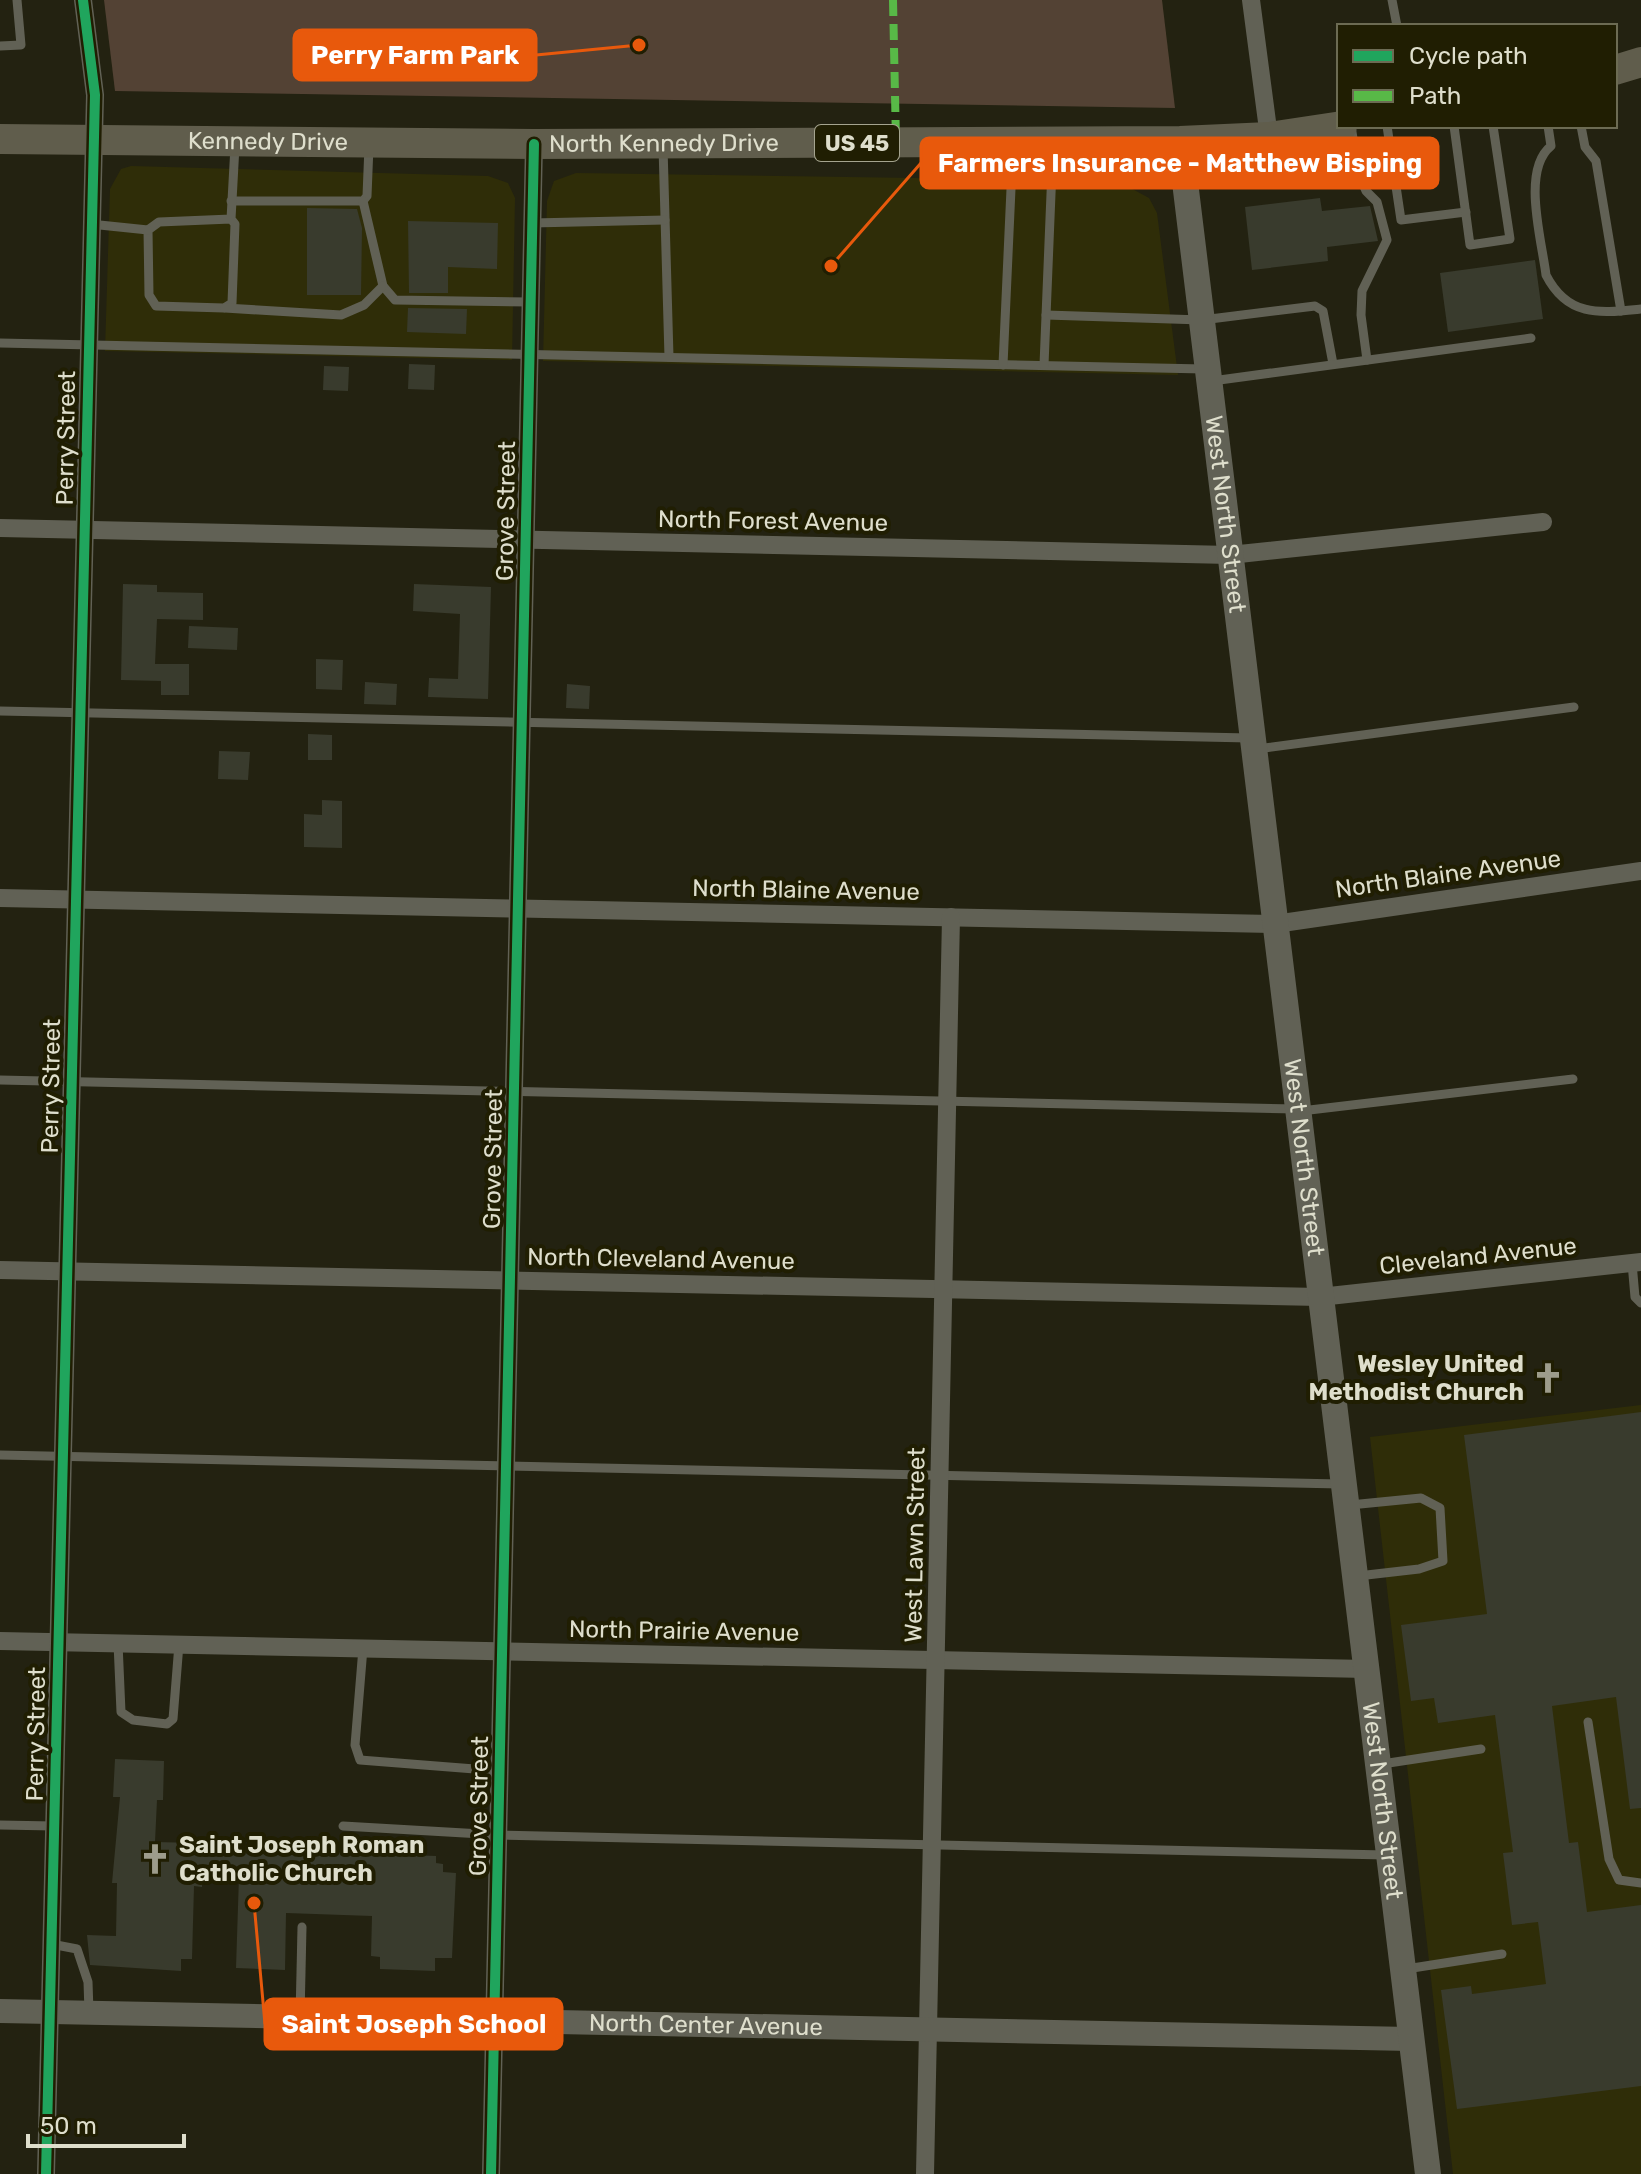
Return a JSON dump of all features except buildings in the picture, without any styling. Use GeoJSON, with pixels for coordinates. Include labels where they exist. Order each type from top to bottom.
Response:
{"type":"FeatureCollection","features":[{"type":"Feature","properties":{"kind":"main road"},"geometry":{"type":"LineString","coordinates":[[1617,69],[1641,62]]}},
{"type":"Feature","properties":{"kind":"main road","name":"US 45"},"geometry":{"type":"LineString","coordinates":[[1180,141],[1269,137],[1337,127]]}},
{"type":"Feature","properties":{"kind":"main road","name":"Kennedy Drive"},"geometry":{"type":"LineString","coordinates":[[0,139],[534,144]]}},
{"type":"Feature","properties":{"kind":"main road","name":"North Kennedy Drive"},"geometry":{"type":"LineString","coordinates":[[534,144],[1180,141]]}},
{"type":"Feature","properties":{"kind":"main road","name":"West North Street"},"geometry":{"type":"LineString","coordinates":[[1180,141],[1428,2174]]}},
{"type":"Feature","properties":{"kind":"street","name":"Perry Street"},"geometry":{"type":"LineString","coordinates":[[46,2174],[95,95],[83,0]]}},
{"type":"Feature","properties":{"kind":"street"},"geometry":{"type":"LineString","coordinates":[[1251,0],[1269,137]]}},
{"type":"Feature","properties":{"kind":"street","name":"Grove Street"},"geometry":{"type":"LineString","coordinates":[[491,2174],[534,144]]}},
{"type":"Feature","properties":{"kind":"street","name":"North Forest Avenue"},"geometry":{"type":"LineString","coordinates":[[0,528],[1230,555],[1543,522]]}},
{"type":"Feature","properties":{"kind":"street","name":"North Blaine Avenue"},"geometry":{"type":"LineString","coordinates":[[0,898],[1275,924],[1641,871]]}},
{"type":"Feature","properties":{"kind":"street","name":"West Lawn Street"},"geometry":{"type":"LineString","coordinates":[[925,2174],[951,917]]}},
{"type":"Feature","properties":{"kind":"street","name":"Cleveland Avenue"},"geometry":{"type":"LineString","coordinates":[[1320,1297],[1637,1262]]}},
{"type":"Feature","properties":{"kind":"street","name":"North Cleveland Avenue"},"geometry":{"type":"LineString","coordinates":[[0,1270],[1320,1297]]}},
{"type":"Feature","properties":{"kind":"street","name":"North Prairie Avenue"},"geometry":{"type":"LineString","coordinates":[[0,1641],[1367,1669]]}},
{"type":"Feature","properties":{"kind":"street","name":"North Center Avenue"},"geometry":{"type":"LineString","coordinates":[[0,2011],[1411,2039]]}},
{"type":"Feature","properties":{"kind":"lane"},"geometry":{"type":"LineString","coordinates":[[0,46],[21,45],[17,0]]}},
{"type":"Feature","properties":{"kind":"lane"},"geometry":{"type":"LineString","coordinates":[[1392,0],[1397,24]]}},
{"type":"Feature","properties":{"kind":"lane"},"geometry":{"type":"LineString","coordinates":[[1351,128],[1359,175],[1366,191],[1377,202],[1387,240],[1362,291],[1361,315],[1367,360]]}},
{"type":"Feature","properties":{"kind":"lane"},"geometry":{"type":"LineString","coordinates":[[1387,128],[1401,220],[1466,212]]}},
{"type":"Feature","properties":{"kind":"lane"},"geometry":{"type":"LineString","coordinates":[[1454,128],[1470,245],[1510,239],[1493,128]]}},
{"type":"Feature","properties":{"kind":"lane"},"geometry":{"type":"LineString","coordinates":[[1548,128],[1551,146],[1539,161],[1534,180],[1546,275],[1552,286],[1583,311],[1641,309]]}},
{"type":"Feature","properties":{"kind":"lane"},"geometry":{"type":"LineString","coordinates":[[1581,128],[1585,147],[1596,161],[1621,311]]}},
{"type":"Feature","properties":{"kind":"lane"},"geometry":{"type":"LineString","coordinates":[[224,308],[235,295],[235,224],[231,219],[231,201],[235,141]]}},
{"type":"Feature","properties":{"kind":"lane"},"geometry":{"type":"LineString","coordinates":[[363,201],[367,196],[370,142]]}},
{"type":"Feature","properties":{"kind":"lane"},"geometry":{"type":"LineString","coordinates":[[1003,365],[1013,142]]}},
{"type":"Feature","properties":{"kind":"lane"},"geometry":{"type":"LineString","coordinates":[[1044,365],[1053,142]]}},
{"type":"Feature","properties":{"kind":"lane"},"geometry":{"type":"LineString","coordinates":[[663,143],[669,357]]}},
{"type":"Feature","properties":{"kind":"lane"},"geometry":{"type":"LineString","coordinates":[[231,201],[363,201]]}},
{"type":"Feature","properties":{"kind":"lane"},"geometry":{"type":"LineString","coordinates":[[363,201],[383,286],[395,300],[531,302]]}},
{"type":"Feature","properties":{"kind":"lane"},"geometry":{"type":"LineString","coordinates":[[90,224],[148,230],[159,222],[231,219]]}},
{"type":"Feature","properties":{"kind":"lane"},"geometry":{"type":"LineString","coordinates":[[532,223],[665,220]]}},
{"type":"Feature","properties":{"kind":"lane"},"geometry":{"type":"LineString","coordinates":[[148,230],[149,295],[156,306],[341,315],[364,305],[383,286]]}},
{"type":"Feature","properties":{"kind":"lane"},"geometry":{"type":"LineString","coordinates":[[1046,315],[1202,320],[1315,306],[1323,311],[1333,364]]}},
{"type":"Feature","properties":{"kind":"lane"},"geometry":{"type":"LineString","coordinates":[[0,343],[1044,365],[1208,375],[1333,364],[1531,338]]}},
{"type":"Feature","properties":{"kind":"lane"},"geometry":{"type":"LineString","coordinates":[[0,711],[522,722],[1253,744],[1574,707]]}},
{"type":"Feature","properties":{"kind":"lane"},"geometry":{"type":"LineString","coordinates":[[0,1080],[1298,1110],[1573,1079]]}},
{"type":"Feature","properties":{"kind":"lane"},"geometry":{"type":"LineString","coordinates":[[1637,1262],[1635,1297],[1641,1303]]}},
{"type":"Feature","properties":{"kind":"lane"},"geometry":{"type":"LineString","coordinates":[[0,1455],[940,1475],[1421,1498],[1440,1508],[1443,1561],[1419,1569],[1355,1577]]}},
{"type":"Feature","properties":{"kind":"lane"},"geometry":{"type":"LineString","coordinates":[[118,1643],[121,1712],[133,1720],[167,1724],[173,1719],[179,1644]]}},
{"type":"Feature","properties":{"kind":"lane"},"geometry":{"type":"LineString","coordinates":[[363,1648],[355,1745],[360,1760],[500,1771]]}},
{"type":"Feature","properties":{"kind":"lane"},"geometry":{"type":"LineString","coordinates":[[1588,1722],[1609,1859],[1619,1880],[1641,1883]]}},
{"type":"Feature","properties":{"kind":"lane"},"geometry":{"type":"LineString","coordinates":[[1379,1764],[1481,1749]]}},
{"type":"Feature","properties":{"kind":"lane"},"geometry":{"type":"LineString","coordinates":[[0,1825],[54,1826]]}},
{"type":"Feature","properties":{"kind":"lane"},"geometry":{"type":"LineString","coordinates":[[343,1826],[499,1835],[1389,1855]]}},
{"type":"Feature","properties":{"kind":"lane"},"geometry":{"type":"LineString","coordinates":[[300,2017],[302,1927]]}},
{"type":"Feature","properties":{"kind":"lane"},"geometry":{"type":"LineString","coordinates":[[51,1944],[77,1949],[88,1982],[89,2012]]}},
{"type":"Feature","properties":{"kind":"lane"},"geometry":{"type":"LineString","coordinates":[[1403,1970],[1502,1954]]}},
{"type":"Feature","properties":{"kind":"shaded area"},"geometry":{"type":"Polygon","coordinates":[[[104,0],[1162,0],[1175,108],[115,91],[104,0]]]}},
{"type":"Feature","properties":{"kind":"shaded area"},"geometry":{"type":"Polygon","coordinates":[[[131,166],[488,176],[508,183],[515,198],[512,360],[105,351],[110,189],[121,169],[131,166]]]}},
{"type":"Feature","properties":{"kind":"shaded area"},"geometry":{"type":"Polygon","coordinates":[[[576,173],[1110,181],[1125,185],[1149,198],[1157,213],[1178,375],[543,361],[547,201],[554,181],[576,173]]]}},
{"type":"Feature","properties":{"kind":"shaded area"},"geometry":{"type":"Polygon","coordinates":[[[1641,1405],[1641,2174],[1453,2174],[1370,1437],[1641,1405]]]}},
{"type":"Feature","properties":{"kind":"marked path"},"geometry":{"type":"LineString","coordinates":[[893,0],[896,142]]}},
{"type":"Feature","properties":{"kind":"cycle path"},"geometry":{"type":"LineString","coordinates":[[46,2174],[95,95],[83,0]]}},
{"type":"Feature","properties":{"kind":"cycle path"},"geometry":{"type":"LineString","coordinates":[[491,2174],[534,144]]}},
{"type":"Feature","properties":{"kind":"place","name":"Perry Farm Park"},"geometry":{"type":"Point","coordinates":[639,45]}},
{"type":"Feature","properties":{"kind":"place","name":"Farmers Insurance - Matthew Bisping"},"geometry":{"type":"Point","coordinates":[831,266]}},
{"type":"Feature","properties":{"kind":"place","name":"Wesley United Methodist Church"},"geometry":{"type":"Point","coordinates":[1548,1378]}},
{"type":"Feature","properties":{"kind":"place","name":"Saint Joseph Roman Catholic Church"},"geometry":{"type":"Point","coordinates":[155,1859]}},
{"type":"Feature","properties":{"kind":"place","name":"Saint Joseph School"},"geometry":{"type":"Point","coordinates":[254,1903]}}]}
